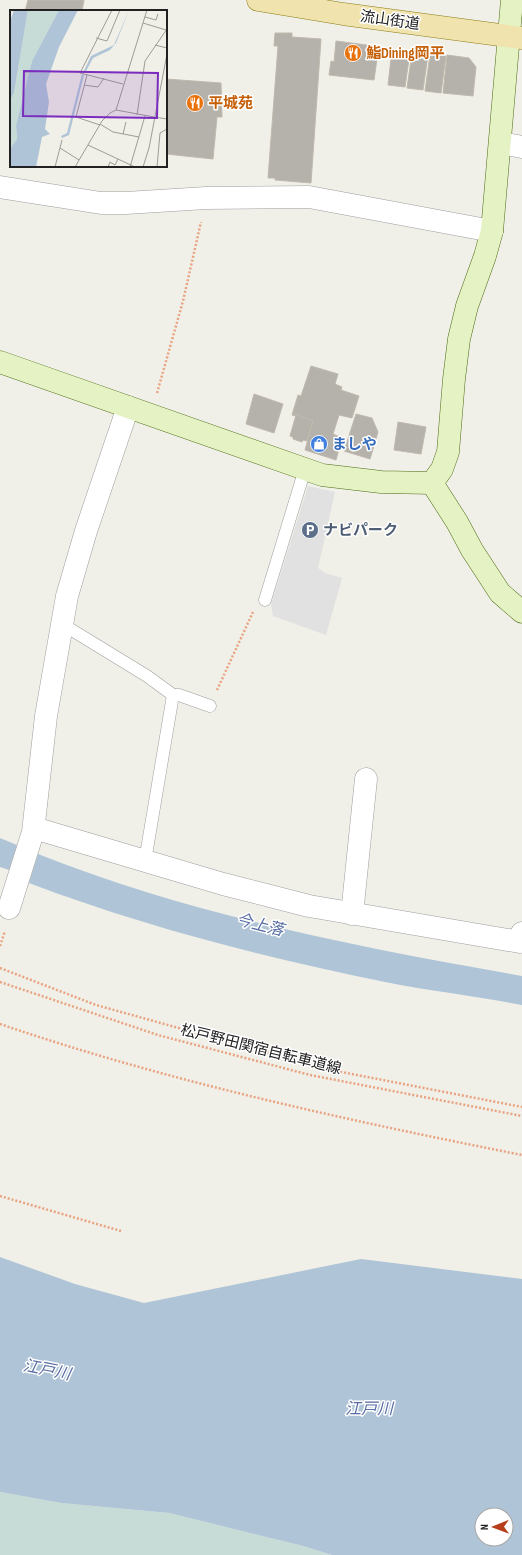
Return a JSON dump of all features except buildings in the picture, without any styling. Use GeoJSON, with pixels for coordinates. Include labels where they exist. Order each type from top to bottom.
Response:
{"type":"FeatureCollection","features":[{"type":"Feature","properties":{"kind":"main road","name":"流山街道"},"geometry":{"type":"LineString","coordinates":[[258,0],[351,15],[516,37]]}},
{"type":"Feature","properties":{"kind":"street"},"geometry":{"type":"LineString","coordinates":[[432,483],[442,469],[448,452],[459,339],[467,306],[485,256],[492,231],[501,144],[516,37],[512,0]]}},
{"type":"Feature","properties":{"kind":"street"},"geometry":{"type":"LineString","coordinates":[[501,144],[522,147]]}},
{"type":"Feature","properties":{"kind":"street"},"geometry":{"type":"LineString","coordinates":[[0,187],[101,203],[126,204],[206,198],[309,197],[492,231]]}},
{"type":"Feature","properties":{"kind":"street"},"geometry":{"type":"LineString","coordinates":[[0,362],[322,475],[399,483],[432,483]]}},
{"type":"Feature","properties":{"kind":"street"},"geometry":{"type":"LineString","coordinates":[[4,906],[16,885],[33,830],[46,716],[62,624],[76,561],[128,407]]}},
{"type":"Feature","properties":{"kind":"street"},"geometry":{"type":"LineString","coordinates":[[432,483],[457,522],[472,550],[500,593],[522,612]]}},
{"type":"Feature","properties":{"kind":"street"},"geometry":{"type":"LineString","coordinates":[[352,914],[366,778]]}},
{"type":"Feature","properties":{"kind":"street"},"geometry":{"type":"LineString","coordinates":[[33,830],[309,906],[520,942],[522,933]]}},
{"type":"Feature","properties":{"kind":"lane"},"geometry":{"type":"LineString","coordinates":[[264,600],[305,469]]}},
{"type":"Feature","properties":{"kind":"lane"},"geometry":{"type":"LineString","coordinates":[[62,624],[147,676],[172,695],[179,695],[210,706]]}},
{"type":"Feature","properties":{"kind":"lane"},"geometry":{"type":"LineString","coordinates":[[145,861],[172,695]]}},
{"type":"Feature","properties":{"kind":"path"},"geometry":{"type":"LineString","coordinates":[[151,415],[183,301],[206,198]]}},
{"type":"Feature","properties":{"kind":"path"},"geometry":{"type":"LineString","coordinates":[[210,706],[259,600],[264,600]]}},
{"type":"Feature","properties":{"kind":"path"},"geometry":{"type":"LineString","coordinates":[[0,946],[4,935]]}},
{"type":"Feature","properties":{"kind":"path"},"geometry":{"type":"LineString","coordinates":[[0,968],[96,1005],[326,1069],[522,1107]]}},
{"type":"Feature","properties":{"kind":"path","name":"松戸野田関宿自転車道線"},"geometry":{"type":"LineString","coordinates":[[0,982],[158,1035],[294,1071],[522,1116]]}},
{"type":"Feature","properties":{"kind":"path"},"geometry":{"type":"LineString","coordinates":[[0,1024],[56,1043],[198,1083],[318,1113],[522,1155]]}},
{"type":"Feature","properties":{"kind":"path"},"geometry":{"type":"LineString","coordinates":[[0,1196],[121,1231]]}},
{"type":"Feature","properties":{"kind":"shaded area","name":"ナビパーク"},"geometry":{"type":"Polygon","coordinates":[[[308,486],[335,492],[318,568],[325,573],[342,578],[326,635],[273,616],[271,605],[308,486]]]}},
{"type":"Feature","properties":{"kind":"shaded area"},"geometry":{"type":"Polygon","coordinates":[[[0,1492],[61,1503],[169,1513],[303,1546],[332,1555],[0,1555],[0,1492]]]}},
{"type":"Feature","properties":{"kind":"water"},"geometry":{"type":"Polygon","coordinates":[[[0,838],[17,845],[9,870],[0,867],[0,838]]]}},
{"type":"Feature","properties":{"kind":"water","name":"今上落"},"geometry":{"type":"Polygon","coordinates":[[[38,854],[97,876],[216,912],[338,941],[522,976],[522,1005],[340,973],[205,940],[160,927],[72,899],[29,883],[38,854]]]}},
{"type":"Feature","properties":{"kind":"water","name":"江戸川"},"geometry":{"type":"Polygon","coordinates":[[[0,1257],[75,1284],[144,1303],[361,1259],[522,1279],[522,1555],[332,1555],[303,1546],[169,1513],[61,1503],[0,1492],[0,1257]]]}},
{"type":"Feature","properties":{"kind":"place","name":"鮨Dining岡平"},"geometry":{"type":"Point","coordinates":[353,53]}},
{"type":"Feature","properties":{"kind":"place","name":"平城苑"},"geometry":{"type":"Point","coordinates":[195,103]}},
{"type":"Feature","properties":{"kind":"place","name":"ましや"},"geometry":{"type":"Point","coordinates":[319,444]}},
{"type":"Feature","properties":{"kind":"place","name":"ナビパーク"},"geometry":{"type":"Point","coordinates":[310,530]}}]}
